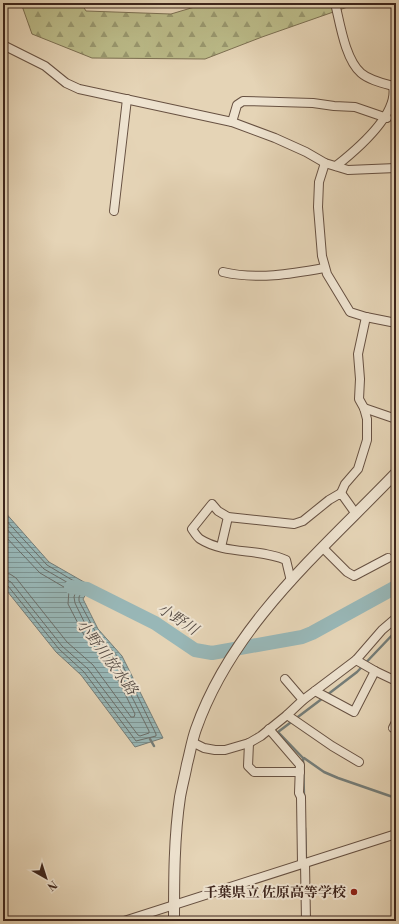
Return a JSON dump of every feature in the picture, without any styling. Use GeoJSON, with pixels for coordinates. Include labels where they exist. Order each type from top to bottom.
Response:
{"type":"FeatureCollection","features":[{"type":"Feature","properties":{"kind":"street"},"geometry":{"type":"LineString","coordinates":[[335,3],[343,36],[354,64],[361,73],[370,78],[394,86],[395,91],[394,103],[387,118],[371,136],[336,166]]}},
{"type":"Feature","properties":{"kind":"street"},"geometry":{"type":"LineString","coordinates":[[3,45],[45,66],[66,83],[78,89],[232,122],[281,140],[325,163],[348,170],[396,168]]}},
{"type":"Feature","properties":{"kind":"street"},"geometry":{"type":"LineString","coordinates":[[114,211],[127,99]]}},
{"type":"Feature","properties":{"kind":"street"},"geometry":{"type":"LineString","coordinates":[[232,122],[237,105],[243,101],[313,103],[354,107],[387,118]]}},
{"type":"Feature","properties":{"kind":"street"},"geometry":{"type":"LineString","coordinates":[[325,163],[319,182],[318,207],[324,268],[326,274],[350,312],[396,323]]}},
{"type":"Feature","properties":{"kind":"street"},"geometry":{"type":"LineString","coordinates":[[223,272],[239,276],[288,275],[324,268]]}},
{"type":"Feature","properties":{"kind":"street"},"geometry":{"type":"LineString","coordinates":[[291,581],[286,560],[276,556],[221,547],[199,538],[192,529],[212,504],[218,511],[228,517],[294,524],[303,521],[329,500],[341,494],[345,484],[358,469],[367,440],[367,419],[364,408],[358,399],[360,379],[358,354],[366,317]]}},
{"type":"Feature","properties":{"kind":"street"},"geometry":{"type":"LineString","coordinates":[[364,408],[396,419]]}},
{"type":"Feature","properties":{"kind":"street"},"geometry":{"type":"LineString","coordinates":[[174,921],[180,796],[192,742],[212,693],[247,633],[273,600],[396,473]]}},
{"type":"Feature","properties":{"kind":"street"},"geometry":{"type":"LineString","coordinates":[[341,494],[356,514]]}},
{"type":"Feature","properties":{"kind":"street"},"geometry":{"type":"LineString","coordinates":[[221,547],[228,517]]}},
{"type":"Feature","properties":{"kind":"street"},"geometry":{"type":"LineString","coordinates":[[323,548],[347,572],[354,576],[388,558]]}},
{"type":"Feature","properties":{"kind":"street"},"geometry":{"type":"LineString","coordinates":[[192,742],[204,748],[215,750],[225,750],[249,743],[269,730],[315,691],[362,663],[382,630],[396,618]]}},
{"type":"Feature","properties":{"kind":"street"},"geometry":{"type":"LineString","coordinates":[[362,663],[396,681]]}},
{"type":"Feature","properties":{"kind":"street"},"geometry":{"type":"LineString","coordinates":[[315,691],[354,712],[375,671]]}},
{"type":"Feature","properties":{"kind":"street"},"geometry":{"type":"LineString","coordinates":[[285,679],[304,700]]}},
{"type":"Feature","properties":{"kind":"street"},"geometry":{"type":"LineString","coordinates":[[287,715],[332,746],[359,762]]}},
{"type":"Feature","properties":{"kind":"street"},"geometry":{"type":"LineString","coordinates":[[269,730],[300,764],[299,793],[301,797],[305,863],[306,921]]}},
{"type":"Feature","properties":{"kind":"street"},"geometry":{"type":"LineString","coordinates":[[249,743],[248,766],[254,772],[300,772]]}},
{"type":"Feature","properties":{"kind":"street"},"geometry":{"type":"LineString","coordinates":[[124,921],[396,834]]}},
{"type":"Feature","properties":{"kind":"green space"},"geometry":{"type":"Polygon","coordinates":[[[21,3],[81,3],[86,11],[171,14],[208,3],[359,3],[205,59],[92,58],[32,34],[21,3]]]}},
{"type":"Feature","properties":{"kind":"water"},"geometry":{"type":"Polygon","coordinates":[[[3,510],[49,562],[91,586],[83,599],[98,629],[122,656],[163,738],[135,747],[81,675],[56,652],[3,586],[3,510]]]}},
{"type":"Feature","properties":{"kind":"waterway","name":"小野川"},"geometry":{"type":"LineString","coordinates":[[71,587],[87,589],[155,623],[195,650],[212,653],[302,637],[396,587]]}},
{"type":"Feature","properties":{"kind":"waterway"},"geometry":{"type":"LineString","coordinates":[[327,695],[357,672],[396,631]]}},
{"type":"Feature","properties":{"kind":"waterway"},"geometry":{"type":"LineString","coordinates":[[304,797],[303,758],[278,732],[323,698]]}},
{"type":"Feature","properties":{"kind":"waterway","name":"小野川放水路"},"geometry":{"type":"LineString","coordinates":[[150,739],[154,746]]}},
{"type":"Feature","properties":{"kind":"waterway"},"geometry":{"type":"LineString","coordinates":[[304,758],[324,772],[396,799]]}},
{"type":"Feature","properties":{"kind":"waterway"},"geometry":{"type":"LineString","coordinates":[[305,828],[306,861]]}},
{"type":"Feature","properties":{"kind":"place","name":"千葉県立 佐原高等学校"},"geometry":{"type":"Point","coordinates":[354,892]}}]}
